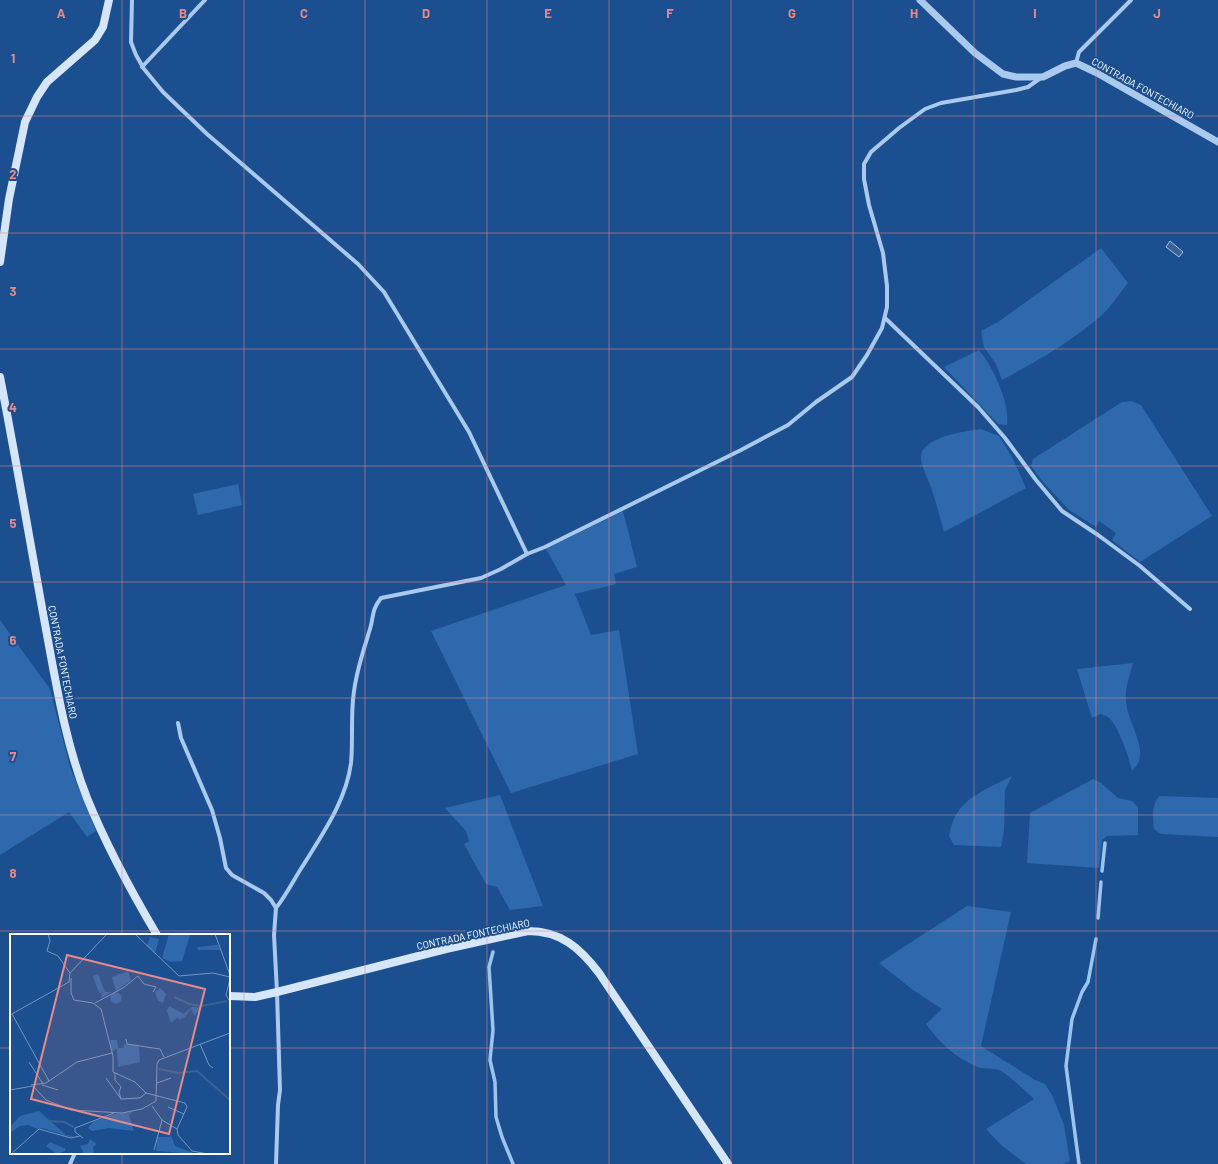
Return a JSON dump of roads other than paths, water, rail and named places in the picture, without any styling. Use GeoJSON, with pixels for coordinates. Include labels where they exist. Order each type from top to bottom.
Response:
{"type":"FeatureCollection","features":[{"type":"Feature","properties":{"kind":"main road"},"geometry":{"type":"LineString","coordinates":[[0,262],[9,199],[25,122],[37,97],[47,82],[95,40],[103,27],[109,0]]}},
{"type":"Feature","properties":{"kind":"main road","name":"CONTRADA FONTECHIARO"},"geometry":{"type":"LineString","coordinates":[[0,377],[58,696],[72,751],[87,797],[104,836],[156,934]]}},
{"type":"Feature","properties":{"kind":"main road","name":"CONTRADA FONTECHIARO"},"geometry":{"type":"LineString","coordinates":[[230,996],[255,996],[277,992],[446,949],[528,930],[558,936],[586,956],[599,973],[728,1164]]}},
{"type":"Feature","properties":{"kind":"street"},"geometry":{"type":"LineString","coordinates":[[132,0],[131,42],[142,67],[163,92],[206,134],[358,264],[384,292],[469,432],[527,554]]}},
{"type":"Feature","properties":{"kind":"street"},"geometry":{"type":"LineString","coordinates":[[142,67],[206,0]]}},
{"type":"Feature","properties":{"kind":"street","name":"CONTRADA FONTECHIARO"},"geometry":{"type":"LineString","coordinates":[[920,0],[974,53],[1003,74],[1016,77],[1043,77],[1065,66],[1076,63],[1097,73],[1218,142]]}},
{"type":"Feature","properties":{"kind":"street"},"geometry":{"type":"LineString","coordinates":[[1076,63],[1079,52],[1132,0]]}},
{"type":"Feature","properties":{"kind":"street"},"geometry":{"type":"LineString","coordinates":[[276,1164],[280,1090],[274,935],[276,908],[287,894],[330,820],[343,792],[350,764],[353,700],[360,665],[371,625],[372,614],[376,604],[381,598],[481,578],[501,569],[527,554],[741,450],[788,425],[816,402],[852,377],[867,355],[882,328],[887,307],[887,286],[883,253],[869,205],[864,179],[864,164],[871,152],[899,128],[925,109],[941,103],[1028,87],[1043,77]]}},
{"type":"Feature","properties":{"kind":"street"},"geometry":{"type":"LineString","coordinates":[[885,318],[978,407],[1005,438],[1036,480],[1062,511],[1140,566],[1190,609]]}},
{"type":"Feature","properties":{"kind":"street"},"geometry":{"type":"LineString","coordinates":[[178,723],[181,738],[212,810],[220,838],[226,868],[232,875],[264,893],[276,908]]}},
{"type":"Feature","properties":{"kind":"street"},"geometry":{"type":"LineString","coordinates":[[70,1164],[75,1154]]}},
{"type":"Feature","properties":{"kind":"waterway"},"geometry":{"type":"LineString","coordinates":[[1102,871],[1105,843]]}},
{"type":"Feature","properties":{"kind":"waterway"},"geometry":{"type":"LineString","coordinates":[[1098,918],[1101,882]]}},
{"type":"Feature","properties":{"kind":"waterway"},"geometry":{"type":"LineString","coordinates":[[1079,1164],[1066,1066],[1072,1019],[1082,992],[1088,982],[1096,939]]}},
{"type":"Feature","properties":{"kind":"waterway"},"geometry":{"type":"LineString","coordinates":[[493,952],[489,967],[493,1030],[490,1060],[495,1082],[496,1117],[513,1164]]}}]}
